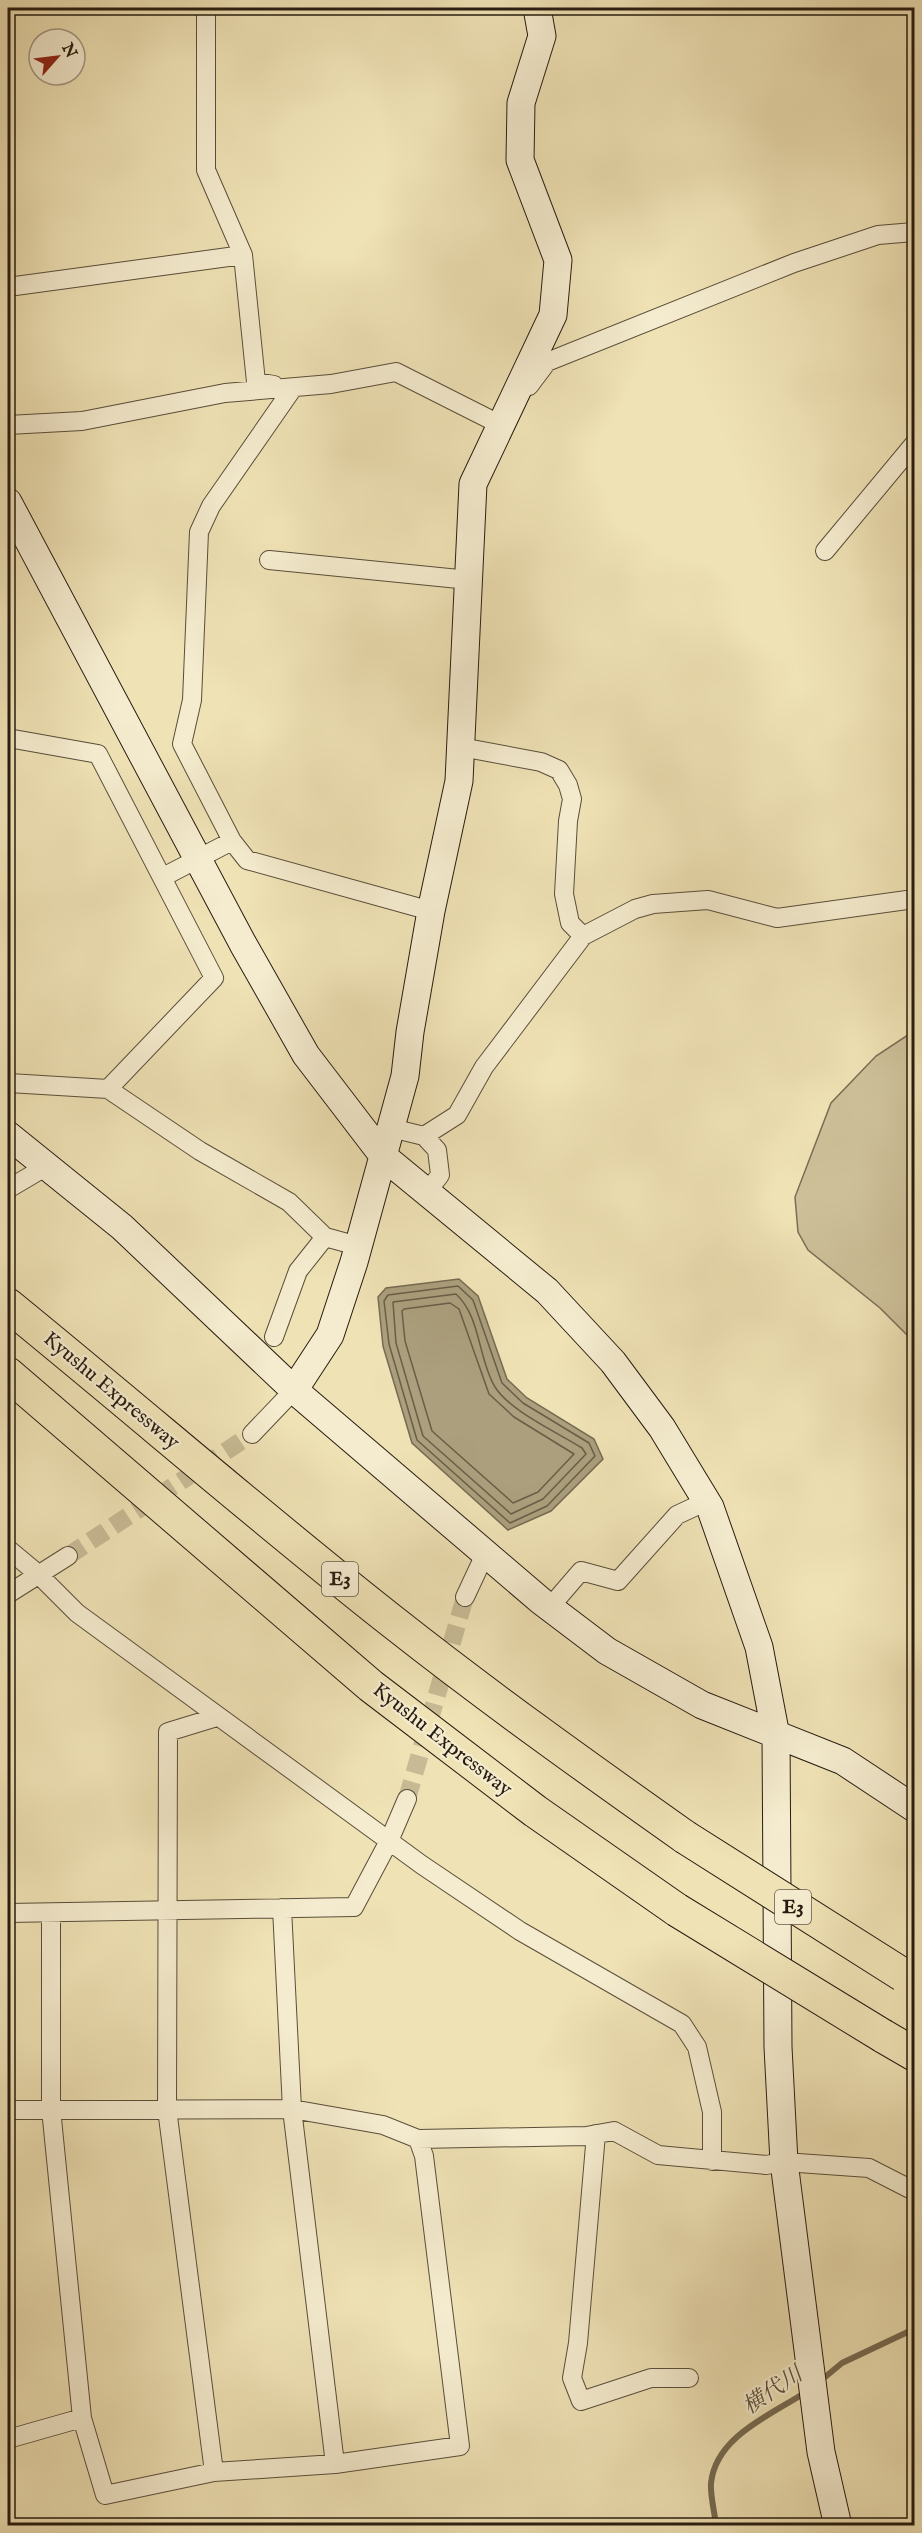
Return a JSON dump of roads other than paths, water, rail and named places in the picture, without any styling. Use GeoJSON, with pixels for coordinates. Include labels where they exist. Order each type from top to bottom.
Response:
{"type":"FeatureCollection","features":[{"type":"Feature","properties":{"kind":"highway","name":"Kyushu Expressway"},"geometry":{"type":"LineString","coordinates":[[8,1305],[239,1498],[393,1622],[556,1746],[685,1837],[909,1978]]}},
{"type":"Feature","properties":{"kind":"highway","name":"Kyushu Expressway"},"geometry":{"type":"LineString","coordinates":[[8,1374],[371,1686],[534,1811],[677,1910],[915,2054]]}},
{"type":"Feature","properties":{"kind":"street"},"geometry":{"type":"LineString","coordinates":[[206,8],[206,170],[243,255],[256,382],[293,388]]}},
{"type":"Feature","properties":{"kind":"street"},"geometry":{"type":"LineString","coordinates":[[252,1434],[294,1390],[330,1335],[384,1157],[405,1076],[430,910],[459,781],[473,484],[554,315],[558,260],[520,160],[521,103],[542,36],[537,8]]}},
{"type":"Feature","properties":{"kind":"street"},"geometry":{"type":"LineString","coordinates":[[501,424],[547,362],[794,263],[878,235],[915,232]]}},
{"type":"Feature","properties":{"kind":"street"},"geometry":{"type":"LineString","coordinates":[[8,287],[243,255]]}},
{"type":"Feature","properties":{"kind":"street"},"geometry":{"type":"LineString","coordinates":[[8,425],[82,421],[225,393],[331,384],[396,372],[501,424]]}},
{"type":"Feature","properties":{"kind":"street"},"geometry":{"type":"LineString","coordinates":[[293,388],[212,506],[199,532],[192,700],[182,744],[232,841],[247,860],[430,910]]}},
{"type":"Feature","properties":{"kind":"street"},"geometry":{"type":"LineString","coordinates":[[825,551],[915,444]]}},
{"type":"Feature","properties":{"kind":"street"},"geometry":{"type":"LineString","coordinates":[[8,502],[306,1055],[384,1157],[548,1291],[613,1362],[662,1428],[706,1501],[759,1647],[776,1736],[778,2047],[784,2162],[821,2452],[838,2526]]}},
{"type":"Feature","properties":{"kind":"street"},"geometry":{"type":"LineString","coordinates":[[269,560],[469,580]]}},
{"type":"Feature","properties":{"kind":"street"},"geometry":{"type":"LineString","coordinates":[[8,738],[98,754],[214,978],[108,1089]]}},
{"type":"Feature","properties":{"kind":"street"},"geometry":{"type":"LineString","coordinates":[[461,747],[541,762],[559,770],[568,785],[572,799],[568,821],[564,894],[570,923],[583,936]]}},
{"type":"Feature","properties":{"kind":"street"},"geometry":{"type":"LineString","coordinates":[[163,877],[232,841]]}},
{"type":"Feature","properties":{"kind":"street"},"geometry":{"type":"LineString","coordinates":[[424,1137],[457,1115],[484,1066],[583,936],[635,909],[653,903],[708,900],[777,918],[915,899]]}},
{"type":"Feature","properties":{"kind":"street"},"geometry":{"type":"LineString","coordinates":[[8,1085],[9,1083],[108,1089],[200,1151],[289,1202],[325,1237],[358,1246]]}},
{"type":"Feature","properties":{"kind":"street"},"geometry":{"type":"LineString","coordinates":[[391,1128],[424,1137],[437,1150],[440,1175],[427,1192]]}},
{"type":"Feature","properties":{"kind":"street"},"geometry":{"type":"LineString","coordinates":[[8,1135],[122,1227],[294,1390],[550,1607],[607,1651],[702,1705],[843,1761],[915,1808]]}},
{"type":"Feature","properties":{"kind":"street"},"geometry":{"type":"LineString","coordinates":[[8,1189],[47,1166]]}},
{"type":"Feature","properties":{"kind":"street"},"geometry":{"type":"LineString","coordinates":[[274,1337],[298,1271],[325,1237]]}},
{"type":"Feature","properties":{"kind":"street"},"geometry":{"type":"LineString","coordinates":[[550,1607],[581,1571],[618,1581],[677,1515],[706,1501]]}},
{"type":"Feature","properties":{"kind":"street"},"geometry":{"type":"LineString","coordinates":[[8,1549],[38,1574],[77,1613],[389,1841],[520,1931],[682,2024],[698,2047],[712,2112],[712,2161]]}},
{"type":"Feature","properties":{"kind":"street"},"geometry":{"type":"LineString","coordinates":[[465,1597],[486,1552]]}},
{"type":"Feature","properties":{"kind":"street"},"geometry":{"type":"LineString","coordinates":[[8,1594],[68,1556]]}},
{"type":"Feature","properties":{"kind":"street"},"geometry":{"type":"LineString","coordinates":[[214,2472],[167,2109],[166,1911],[168,1732],[217,1717]]}},
{"type":"Feature","properties":{"kind":"street"},"geometry":{"type":"LineString","coordinates":[[8,1912],[354,1907],[389,1841],[407,1799]]}},
{"type":"Feature","properties":{"kind":"street"},"geometry":{"type":"LineString","coordinates":[[282,1908],[292,2109],[335,2464]]}},
{"type":"Feature","properties":{"kind":"street"},"geometry":{"type":"LineString","coordinates":[[51,1913],[51,2109],[82,2418],[105,2494],[214,2472],[335,2464],[460,2446],[424,2156],[418,2139]]}},
{"type":"Feature","properties":{"kind":"street"},"geometry":{"type":"LineString","coordinates":[[8,2109],[292,2109],[383,2125],[418,2139],[596,2134],[614,2131],[658,2155],[766,2165],[784,2162],[869,2168],[915,2191]]}},
{"type":"Feature","properties":{"kind":"street"},"geometry":{"type":"LineString","coordinates":[[596,2134],[578,2343],[572,2378],[581,2401],[651,2378],[689,2378]]}},
{"type":"Feature","properties":{"kind":"street"},"geometry":{"type":"LineString","coordinates":[[8,2439],[82,2418]]}},
{"type":"Feature","properties":{"kind":"water"},"geometry":{"type":"Polygon","coordinates":[[[459,1279],[478,1296],[507,1379],[527,1398],[594,1439],[603,1459],[551,1511],[508,1530],[412,1443],[383,1346],[378,1297],[386,1288],[459,1279]]]}},
{"type":"Feature","properties":{"kind":"waterway","name":"横代川"},"geometry":{"type":"LineString","coordinates":[[819,2382],[842,2363],[914,2329]]}},
{"type":"Feature","properties":{"kind":"waterway","name":"横代川"},"geometry":{"type":"LineString","coordinates":[[716,2526],[711,2483],[715,2467],[723,2452],[747,2428],[806,2392]]}},
{"type":"Feature","properties":{"kind":"tunnel"},"geometry":{"type":"LineString","coordinates":[[68,1556],[252,1434]]}},
{"type":"Feature","properties":{"kind":"tunnel"},"geometry":{"type":"LineString","coordinates":[[407,1799],[465,1597]]}}]}
